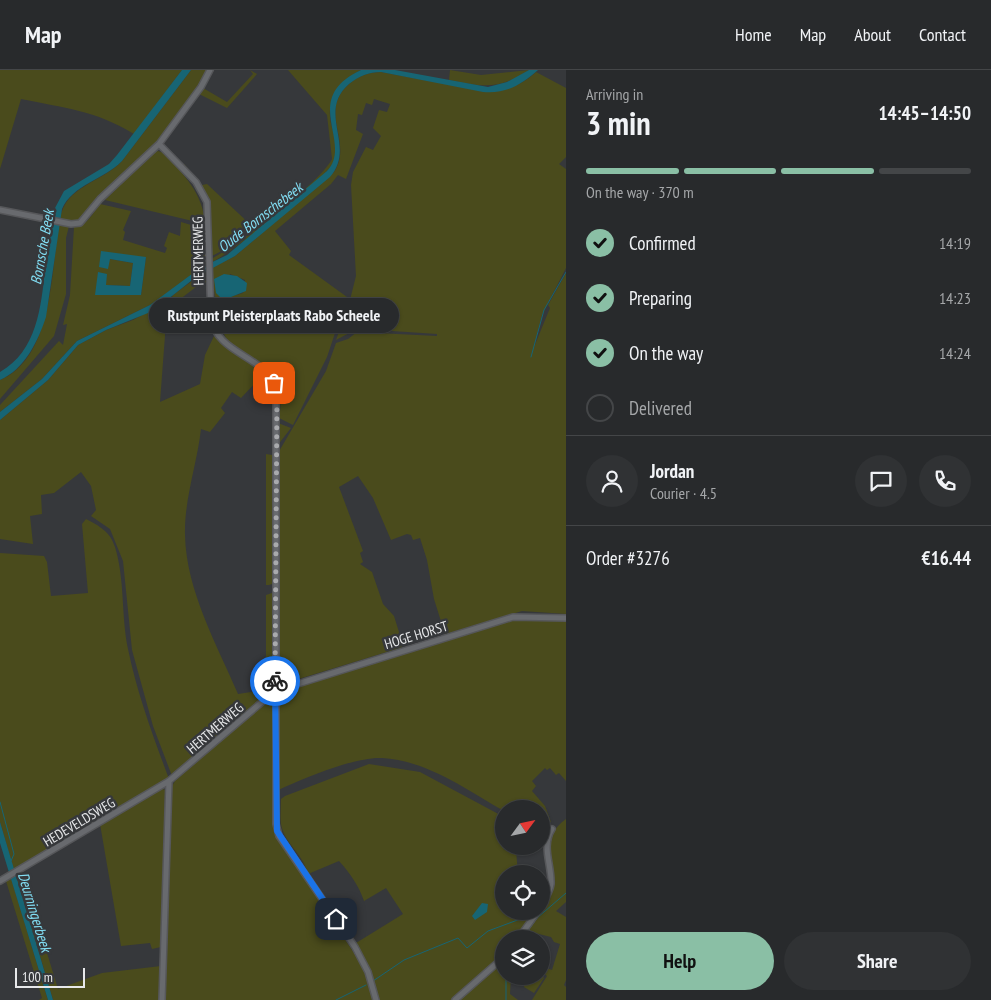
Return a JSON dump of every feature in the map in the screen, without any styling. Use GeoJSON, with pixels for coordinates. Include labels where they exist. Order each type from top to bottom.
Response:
{"type":"FeatureCollection","features":[{"type":"Feature","properties":{"kind":"street"},"geometry":{"type":"LineString","coordinates":[[0,210],[76,224],[83,222],[100,200],[159,144],[201,87],[210,70]]}},
{"type":"Feature","properties":{"kind":"street","name":"HERTMERWEG"},"geometry":{"type":"LineString","coordinates":[[159,144],[190,176],[205,197],[208,206],[211,318],[216,335],[224,343],[268,374],[274,383],[277,393],[275,692],[169,781]]}},
{"type":"Feature","properties":{"kind":"street","name":"HOGE HORST"},"geometry":{"type":"LineString","coordinates":[[275,692],[513,617],[566,618]]}},
{"type":"Feature","properties":{"kind":"street"},"geometry":{"type":"LineString","coordinates":[[275,692],[277,831],[355,947],[368,972],[376,1000]]}},
{"type":"Feature","properties":{"kind":"street"},"geometry":{"type":"LineString","coordinates":[[162,1000],[169,781]]}},
{"type":"Feature","properties":{"kind":"street","name":"HEDEVELDSWEG"},"geometry":{"type":"LineString","coordinates":[[0,881],[169,781]]}},
{"type":"Feature","properties":{"kind":"street"},"geometry":{"type":"LineString","coordinates":[[549,865],[546,842],[552,829]]}},
{"type":"Feature","properties":{"kind":"street"},"geometry":{"type":"LineString","coordinates":[[550,873],[550,890]]}},
{"type":"Feature","properties":{"kind":"street"},"geometry":{"type":"LineString","coordinates":[[455,1000],[495,965]]}},
{"type":"Feature","properties":{"kind":"shaded area"},"geometry":{"type":"Polygon","coordinates":[[[0,70],[182,70],[134,134],[120,126],[92,115],[21,99],[0,169],[0,70]]]}},
{"type":"Feature","properties":{"kind":"shaded area"},"geometry":{"type":"Polygon","coordinates":[[[191,70],[208,70],[197,89],[157,141],[84,218],[76,223],[60,219],[63,208],[76,192],[104,175],[122,161],[191,70]]]}},
{"type":"Feature","properties":{"kind":"shaded area"},"geometry":{"type":"Polygon","coordinates":[[[250,70],[257,74],[227,108],[199,94],[203,88],[227,102],[253,74],[250,70]]]}},
{"type":"Feature","properties":{"kind":"shaded area"},"geometry":{"type":"Polygon","coordinates":[[[288,70],[361,70],[354,74],[344,85],[335,96],[331,106],[331,125],[336,143],[333,163],[327,172],[277,216],[212,262],[211,259],[277,213],[312,182],[332,159],[327,115],[288,70]]]}},
{"type":"Feature","properties":{"kind":"shaded area"},"geometry":{"type":"Polygon","coordinates":[[[450,70],[481,75],[529,70],[509,81],[499,84],[481,85],[449,80],[450,70]]]}},
{"type":"Feature","properties":{"kind":"shaded area"},"geometry":{"type":"Polygon","coordinates":[[[377,72],[489,92],[514,86],[536,72],[566,88],[566,157],[559,164],[566,169],[566,268],[542,315],[534,347],[550,308],[548,305],[566,273],[566,614],[522,611],[445,634],[434,599],[427,560],[420,538],[413,540],[411,535],[407,534],[391,540],[373,498],[358,476],[339,487],[363,551],[360,553],[363,562],[360,564],[372,572],[383,604],[394,616],[403,645],[400,648],[279,685],[278,453],[326,371],[336,343],[348,339],[357,332],[437,336],[437,334],[362,329],[355,330],[336,340],[356,276],[351,185],[353,172],[366,147],[373,150],[381,136],[373,128],[379,110],[387,112],[390,104],[374,99],[372,105],[366,103],[362,115],[358,114],[356,130],[363,134],[346,179],[338,175],[331,184],[275,231],[291,251],[289,255],[347,297],[327,357],[293,425],[279,418],[281,401],[279,388],[274,378],[259,363],[227,339],[224,334],[216,305],[212,268],[235,256],[334,172],[339,161],[340,150],[335,116],[336,105],[340,95],[356,79],[377,72]],[[230,274],[223,299],[243,293],[245,280],[230,274]]]}},
{"type":"Feature","properties":{"kind":"shaded area"},"geometry":{"type":"Polygon","coordinates":[[[154,152],[164,153],[191,185],[201,203],[205,224],[105,200],[154,152]]]}},
{"type":"Feature","properties":{"kind":"shaded area"},"geometry":{"type":"Polygon","coordinates":[[[184,164],[202,185],[207,184],[253,227],[227,248],[212,256],[209,202],[183,166],[184,164]]]}},
{"type":"Feature","properties":{"kind":"shaded area"},"geometry":{"type":"Polygon","coordinates":[[[100,204],[131,211],[123,230],[125,232],[123,240],[165,253],[167,248],[164,246],[169,232],[180,236],[181,222],[205,229],[207,264],[150,305],[77,341],[42,379],[0,412],[0,405],[59,341],[63,345],[67,324],[63,325],[70,295],[74,227],[86,222],[100,204]],[[146,257],[110,259],[133,263],[130,286],[106,285],[141,295],[146,257]]]}},
{"type":"Feature","properties":{"kind":"shaded area"},"geometry":{"type":"Polygon","coordinates":[[[59,224],[69,226],[66,238],[66,294],[54,336],[0,399],[0,380],[17,369],[30,353],[40,333],[51,288],[59,224]]]}},
{"type":"Feature","properties":{"kind":"shaded area"},"geometry":{"type":"Polygon","coordinates":[[[207,270],[208,282],[200,284],[167,309],[160,402],[200,384],[205,355],[214,336],[264,374],[241,398],[232,392],[221,408],[225,413],[210,432],[201,429],[189,495],[185,535],[187,556],[197,597],[212,637],[238,694],[264,690],[266,687],[266,595],[272,593],[272,690],[172,776],[153,726],[132,650],[123,561],[110,529],[91,516],[96,510],[91,486],[81,472],[54,493],[41,495],[42,514],[30,516],[33,544],[0,539],[0,420],[48,380],[78,345],[106,330],[133,320],[171,299],[173,295],[207,270]]]}},
{"type":"Feature","properties":{"kind":"shaded area"},"geometry":{"type":"Polygon","coordinates":[[[278,423],[291,428],[277,446],[278,423]]]}},
{"type":"Feature","properties":{"kind":"shaded area"},"geometry":{"type":"Polygon","coordinates":[[[266,454],[272,455],[272,584],[269,585],[266,585],[266,454]]]}},
{"type":"Feature","properties":{"kind":"shaded area"},"geometry":{"type":"Polygon","coordinates":[[[86,519],[107,533],[115,547],[120,572],[128,649],[146,714],[169,779],[14,871],[0,822],[0,553],[44,556],[47,562],[51,596],[88,593],[82,524],[86,519]]]}},
{"type":"Feature","properties":{"kind":"shaded area"},"geometry":{"type":"Polygon","coordinates":[[[514,618],[566,620],[566,781],[559,773],[556,775],[550,768],[547,770],[545,768],[532,781],[536,786],[532,791],[540,800],[495,800],[495,806],[446,777],[430,770],[398,760],[372,758],[344,764],[300,780],[277,791],[276,694],[514,618]]]}},
{"type":"Feature","properties":{"kind":"shaded area"},"geometry":{"type":"Polygon","coordinates":[[[272,696],[273,827],[275,834],[358,959],[365,971],[374,1000],[164,1000],[168,819],[171,788],[175,781],[272,696]]]}},
{"type":"Feature","properties":{"kind":"shaded area"},"geometry":{"type":"Polygon","coordinates":[[[369,764],[420,772],[495,812],[495,855],[516,855],[517,865],[495,865],[495,920],[530,920],[523,930],[495,930],[495,964],[452,1000],[378,1000],[369,969],[356,943],[403,914],[386,888],[364,901],[354,880],[339,861],[308,874],[303,861],[283,831],[281,799],[369,764]]]}},
{"type":"Feature","properties":{"kind":"shaded area"},"geometry":{"type":"Polygon","coordinates":[[[161,788],[165,790],[161,947],[152,949],[150,943],[121,946],[100,824],[161,788]]]}},
{"type":"Feature","properties":{"kind":"shaded area"},"geometry":{"type":"Polygon","coordinates":[[[566,819],[566,902],[556,911],[566,917],[566,980],[564,985],[566,987],[566,1000],[532,1000],[541,985],[550,985],[550,969],[552,970],[560,944],[554,942],[550,937],[550,930],[529,930],[536,920],[550,920],[550,895],[553,877],[550,843],[557,827],[566,819]]]}},
{"type":"Feature","properties":{"kind":"shaded area"},"geometry":{"type":"Polygon","coordinates":[[[22,871],[58,989],[102,973],[161,966],[159,1000],[53,1000],[16,875],[22,871]]]}},
{"type":"Feature","properties":{"kind":"shaded area"},"geometry":{"type":"Polygon","coordinates":[[[11,878],[48,1000],[39,1000],[42,998],[6,881],[11,878]]]}},
{"type":"Feature","properties":{"kind":"shaded area"},"geometry":{"type":"Polygon","coordinates":[[[495,969],[495,985],[510,985],[510,994],[518,1000],[459,1000],[495,969]]]}},
{"type":"Feature","properties":{"kind":"shaded area"},"geometry":{"type":"Polygon","coordinates":[[[524,985],[539,985],[534,993],[524,987],[524,985]]]}},
{"type":"Feature","properties":{"kind":"water"},"geometry":{"type":"Polygon","coordinates":[[[182,70],[191,70],[122,161],[107,173],[73,194],[62,209],[46,317],[43,326],[35,345],[23,362],[17,369],[0,380],[0,372],[22,352],[35,327],[39,313],[55,208],[64,191],[109,164],[182,70]]]}},
{"type":"Feature","properties":{"kind":"water"},"geometry":{"type":"Polygon","coordinates":[[[361,70],[395,70],[488,87],[507,82],[529,70],[538,70],[513,87],[499,92],[483,92],[381,72],[368,74],[353,81],[340,95],[336,106],[340,153],[337,165],[330,177],[235,256],[196,277],[153,311],[106,330],[78,345],[48,380],[0,420],[0,412],[42,379],[77,341],[150,305],[200,268],[227,255],[327,171],[334,160],[335,147],[330,107],[333,94],[343,81],[361,70]]]}},
{"type":"Feature","properties":{"kind":"water"},"geometry":{"type":"Polygon","coordinates":[[[101,251],[146,257],[141,295],[95,295],[98,272],[107,274],[106,285],[130,286],[133,263],[110,259],[108,269],[99,267],[101,251]]]}},
{"type":"Feature","properties":{"kind":"water"},"geometry":{"type":"Polygon","coordinates":[[[224,274],[237,276],[247,283],[246,291],[231,297],[220,297],[216,293],[214,279],[224,274]]]}},
{"type":"Feature","properties":{"kind":"water"},"geometry":{"type":"Polygon","coordinates":[[[0,822],[53,1000],[48,1000],[0,843],[0,822]]]}},
{"type":"Feature","properties":{"kind":"water"},"geometry":{"type":"Polygon","coordinates":[[[482,903],[488,904],[487,912],[475,920],[472,916],[482,903]]]}},
{"type":"Feature","properties":{"kind":"waterway"},"geometry":{"type":"LineString","coordinates":[[531,357],[544,310],[566,272]]}},
{"type":"Feature","properties":{"kind":"waterway"},"geometry":{"type":"LineString","coordinates":[[0,802],[14,854],[11,861]]}},
{"type":"Feature","properties":{"kind":"waterway"},"geometry":{"type":"LineString","coordinates":[[528,930],[537,918],[566,893]]}},
{"type":"Feature","properties":{"kind":"waterway"},"geometry":{"type":"LineString","coordinates":[[373,981],[404,960],[458,938],[467,948],[488,931],[518,920]]}},
{"type":"Feature","properties":{"kind":"waterway"},"geometry":{"type":"LineString","coordinates":[[336,1000],[366,985]]}},
{"type":"Feature","properties":{"kind":"waterway"},"geometry":{"type":"LineString","coordinates":[[506,985],[506,1000]]}},
{"type":"Feature","properties":{"kind":"way so far"},"geometry":{"type":"LineString","coordinates":[[274,383],[277,397],[275,455],[275,681]]}},
{"type":"Feature","properties":{"kind":"place","name":"Rustpunt Pleisterplaats Rabo Scheele"},"geometry":{"type":"Point","coordinates":[274,383]}},
{"type":"Feature","properties":{"kind":"route"},"geometry":{"type":"LineString","coordinates":[[275,681],[277,831],[336,919]]}},
{"type":"Feature","properties":{"kind":"water label","name":"Oude Bornschebeek"},"geometry":{"type":"Point","coordinates":[260,217]}},
{"type":"Feature","properties":{"kind":"water label","name":"Bornsche Beek"},"geometry":{"type":"Point","coordinates":[42,247]}},
{"type":"Feature","properties":{"kind":"water label","name":"Deurningerbeek"},"geometry":{"type":"Point","coordinates":[35,912]}}]}
